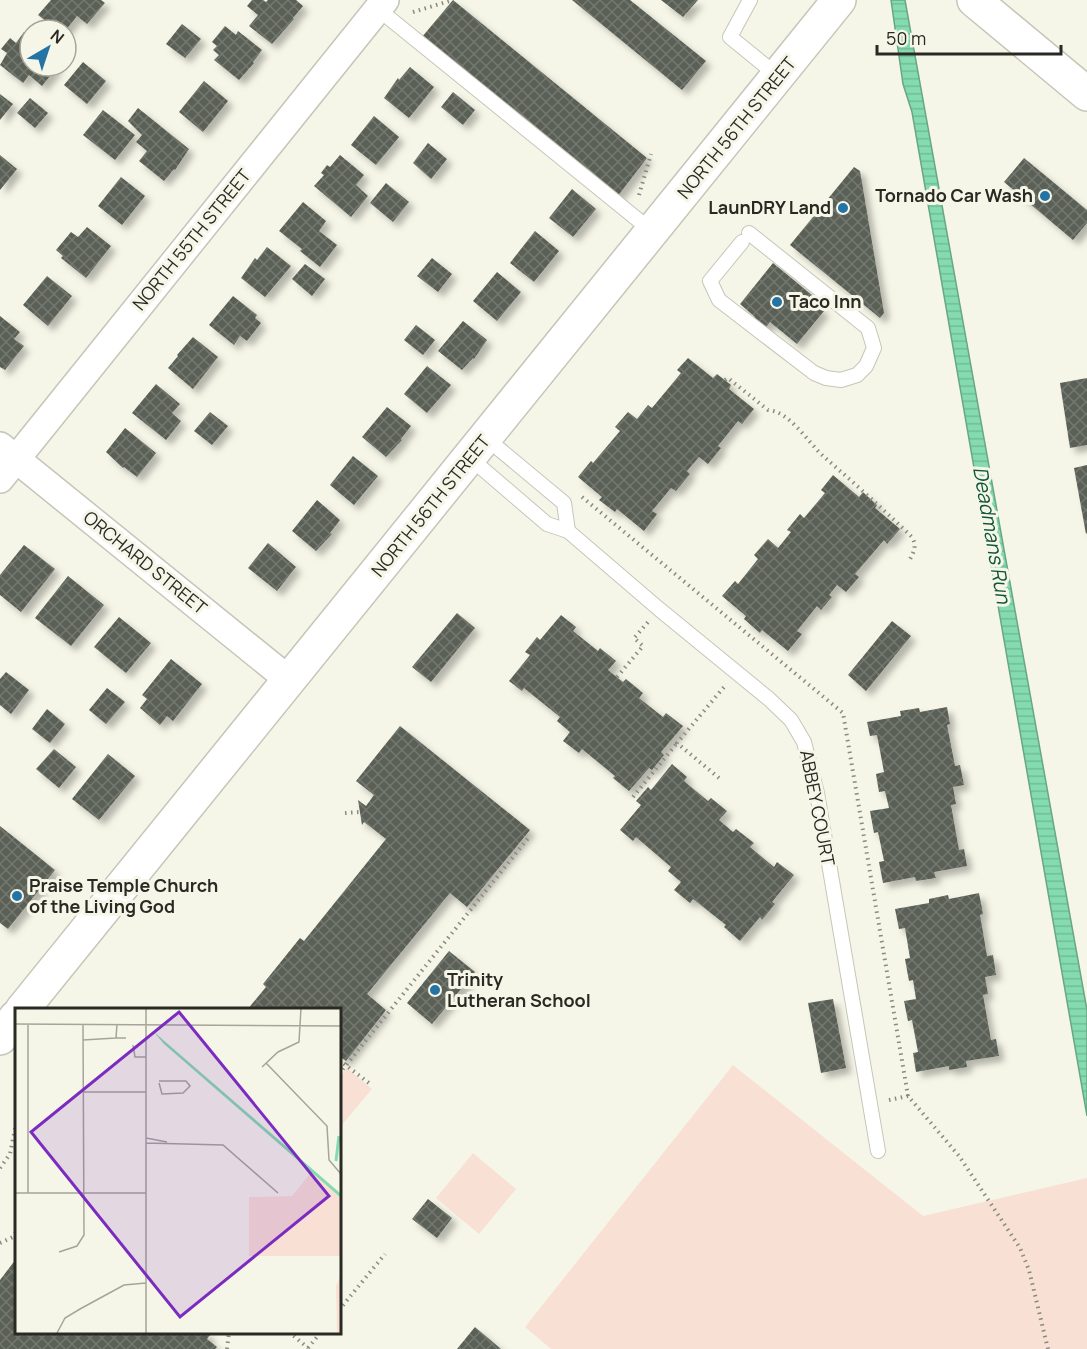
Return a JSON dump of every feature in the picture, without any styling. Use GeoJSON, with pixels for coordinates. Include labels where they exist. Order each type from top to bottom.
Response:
{"type":"FeatureCollection","features":[{"type":"Feature","properties":{"kind":"main road","name":"NORTH 56TH STREET"},"geometry":{"type":"LineString","coordinates":[[24,1008],[839,0]]}},
{"type":"Feature","properties":{"kind":"main road"},"geometry":{"type":"LineString","coordinates":[[974,0],[1085,89]]}},
{"type":"Feature","properties":{"kind":"main road"},"geometry":{"type":"LineString","coordinates":[[0,1038],[15,1018]]}},
{"type":"Feature","properties":{"kind":"street","name":"NORTH 55TH STREET"},"geometry":{"type":"LineString","coordinates":[[5,462],[381,4]]}},
{"type":"Feature","properties":{"kind":"street","name":"ORCHARD STREET"},"geometry":{"type":"LineString","coordinates":[[5,462],[289,680]]}},
{"type":"Feature","properties":{"kind":"lane"},"geometry":{"type":"LineString","coordinates":[[750,0],[730,37],[778,76]]}},
{"type":"Feature","properties":{"kind":"lane"},"geometry":{"type":"LineString","coordinates":[[381,4],[653,232]]}},
{"type":"Feature","properties":{"kind":"lane"},"geometry":{"type":"LineString","coordinates":[[746,237],[863,322],[868,328],[874,348],[866,366],[857,375],[841,380],[814,374],[719,300],[710,280],[746,237]]}},
{"type":"Feature","properties":{"kind":"lane"},"geometry":{"type":"LineString","coordinates":[[478,448],[564,504],[568,531]]}},
{"type":"Feature","properties":{"kind":"lane","name":"ABBEY COURT"},"geometry":{"type":"LineString","coordinates":[[478,448],[547,524],[568,531],[658,609],[736,672],[791,720],[804,742],[817,793],[878,1151]]}},
{"type":"Feature","properties":{"kind":"path"},"geometry":{"type":"LineString","coordinates":[[413,12],[453,0]]}},
{"type":"Feature","properties":{"kind":"path"},"geometry":{"type":"LineString","coordinates":[[638,197],[651,154]]}},
{"type":"Feature","properties":{"kind":"path"},"geometry":{"type":"LineString","coordinates":[[725,380],[728,378],[768,410],[775,410],[797,427],[821,454],[848,476],[912,537],[916,543],[909,561]]}},
{"type":"Feature","properties":{"kind":"path"},"geometry":{"type":"LineString","coordinates":[[578,494],[843,713],[908,1096],[959,1156],[1020,1248],[1029,1270],[1048,1349]]}},
{"type":"Feature","properties":{"kind":"path"},"geometry":{"type":"LineString","coordinates":[[617,677],[643,646],[634,638],[658,609]]}},
{"type":"Feature","properties":{"kind":"path"},"geometry":{"type":"LineString","coordinates":[[633,797],[736,672]]}},
{"type":"Feature","properties":{"kind":"path"},"geometry":{"type":"LineString","coordinates":[[676,742],[719,778]]}},
{"type":"Feature","properties":{"kind":"path"},"geometry":{"type":"LineString","coordinates":[[345,813],[360,812]]}},
{"type":"Feature","properties":{"kind":"path"},"geometry":{"type":"LineString","coordinates":[[340,1073],[529,837]]}},
{"type":"Feature","properties":{"kind":"path"},"geometry":{"type":"LineString","coordinates":[[340,1061],[369,1083]]}},
{"type":"Feature","properties":{"kind":"path"},"geometry":{"type":"LineString","coordinates":[[869,1104],[908,1096]]}},
{"type":"Feature","properties":{"kind":"path"},"geometry":{"type":"LineString","coordinates":[[0,1168],[10,1155],[15,1129]]}},
{"type":"Feature","properties":{"kind":"path"},"geometry":{"type":"LineString","coordinates":[[0,1243],[15,1234]]}},
{"type":"Feature","properties":{"kind":"path"},"geometry":{"type":"LineString","coordinates":[[340,1309],[385,1254]]}},
{"type":"Feature","properties":{"kind":"path"},"geometry":{"type":"LineString","coordinates":[[226,1349],[229,1334]]}},
{"type":"Feature","properties":{"kind":"path"},"geometry":{"type":"LineString","coordinates":[[291,1334],[308,1348],[319,1334]]}},
{"type":"Feature","properties":{"kind":"shaded area"},"geometry":{"type":"Polygon","coordinates":[[[733,1065],[923,1216],[1087,1178],[1087,1349],[551,1349],[525,1327],[733,1065]]]}},
{"type":"Feature","properties":{"kind":"shaded area"},"geometry":{"type":"Polygon","coordinates":[[[347,1068],[372,1089],[340,1126],[340,1077],[347,1068]]]}},
{"type":"Feature","properties":{"kind":"shaded area"},"geometry":{"type":"Polygon","coordinates":[[[473,1153],[516,1189],[479,1234],[436,1198],[473,1153]]]}},
{"type":"Feature","properties":{"kind":"water","name":"Deadmans Run"},"geometry":{"type":"Polygon","coordinates":[[[891,0],[905,0],[1087,1010],[1087,1116],[912,112],[903,84],[891,0]]]}},
{"type":"Feature","properties":{"kind":"building"},"geometry":{"type":"Polygon","coordinates":[[[51,0],[101,0],[105,3],[87,24],[77,16],[75,18],[42,18],[38,15],[51,0]]]}},
{"type":"Feature","properties":{"kind":"building"},"geometry":{"type":"Polygon","coordinates":[[[252,0],[266,2],[268,0],[296,0],[303,6],[272,44],[249,26],[258,15],[247,6],[252,0]]]}},
{"type":"Feature","properties":{"kind":"building"},"geometry":{"type":"Polygon","coordinates":[[[453,0],[647,158],[617,197],[422,37],[453,0]]]}},
{"type":"Feature","properties":{"kind":"building"},"geometry":{"type":"Polygon","coordinates":[[[572,0],[630,0],[706,61],[682,90],[572,0]]]}},
{"type":"Feature","properties":{"kind":"building"},"geometry":{"type":"Polygon","coordinates":[[[661,0],[698,0],[683,17],[661,0]]]}},
{"type":"Feature","properties":{"kind":"building"},"geometry":{"type":"Polygon","coordinates":[[[182,24],[201,39],[185,58],[166,44],[182,24]]]}},
{"type":"Feature","properties":{"kind":"building"},"geometry":{"type":"Polygon","coordinates":[[[225,26],[236,35],[238,31],[262,50],[239,80],[214,60],[219,55],[213,50],[217,46],[212,42],[225,26]]]}},
{"type":"Feature","properties":{"kind":"building"},"geometry":{"type":"Polygon","coordinates":[[[10,38],[16,43],[18,40],[18,78],[27,78],[23,83],[0,65],[7,53],[1,49],[10,38]]]}},
{"type":"Feature","properties":{"kind":"building"},"geometry":{"type":"Polygon","coordinates":[[[83,62],[106,81],[87,104],[64,85],[70,78],[78,78],[78,68],[83,62]]]}},
{"type":"Feature","properties":{"kind":"building"},"geometry":{"type":"Polygon","coordinates":[[[410,67],[434,87],[409,118],[384,98],[398,78],[399,80],[410,67]]]}},
{"type":"Feature","properties":{"kind":"building"},"geometry":{"type":"Polygon","coordinates":[[[33,78],[48,78],[42,86],[33,78]]]}},
{"type":"Feature","properties":{"kind":"building"},"geometry":{"type":"Polygon","coordinates":[[[204,81],[228,101],[203,132],[179,112],[204,81]]]}},
{"type":"Feature","properties":{"kind":"building"},"geometry":{"type":"Polygon","coordinates":[[[453,92],[475,110],[463,125],[441,107],[453,92]]]}},
{"type":"Feature","properties":{"kind":"building"},"geometry":{"type":"Polygon","coordinates":[[[0,94],[13,104],[0,120],[0,94]]]}},
{"type":"Feature","properties":{"kind":"building"},"geometry":{"type":"Polygon","coordinates":[[[30,98],[48,113],[35,128],[17,113],[30,98]]]}},
{"type":"Feature","properties":{"kind":"building"},"geometry":{"type":"Polygon","coordinates":[[[138,108],[189,149],[175,170],[164,181],[139,161],[147,151],[136,142],[142,135],[128,121],[138,108]]]}},
{"type":"Feature","properties":{"kind":"building"},"geometry":{"type":"Polygon","coordinates":[[[103,110],[135,135],[115,160],[83,135],[103,110]]]}},
{"type":"Feature","properties":{"kind":"building"},"geometry":{"type":"Polygon","coordinates":[[[374,116],[399,137],[376,165],[351,145],[374,116]]]}},
{"type":"Feature","properties":{"kind":"building"},"geometry":{"type":"Polygon","coordinates":[[[428,143],[447,159],[431,179],[413,163],[428,143]]]}},
{"type":"Feature","properties":{"kind":"building"},"geometry":{"type":"Polygon","coordinates":[[[0,155],[17,169],[0,190],[0,155]]]}},
{"type":"Feature","properties":{"kind":"building"},"geometry":{"type":"Polygon","coordinates":[[[340,155],[364,175],[356,185],[368,196],[351,217],[314,186],[324,175],[321,173],[327,165],[330,167],[340,155]]]}},
{"type":"Feature","properties":{"kind":"building","name":"Tornado Car Wash"},"geometry":{"type":"Polygon","coordinates":[[[1024,158],[1087,210],[1087,223],[1073,240],[1004,182],[1024,158]]]}},
{"type":"Feature","properties":{"kind":"building","name":"LaunDRY Land"},"geometry":{"type":"Polygon","coordinates":[[[854,167],[860,171],[884,313],[880,318],[790,245],[854,167]]]}},
{"type":"Feature","properties":{"kind":"building"},"geometry":{"type":"Polygon","coordinates":[[[121,177],[145,196],[122,225],[98,206],[121,177]]]}},
{"type":"Feature","properties":{"kind":"building"},"geometry":{"type":"Polygon","coordinates":[[[386,183],[409,202],[393,222],[370,203],[386,183]]]}},
{"type":"Feature","properties":{"kind":"building"},"geometry":{"type":"Polygon","coordinates":[[[572,189],[596,209],[573,237],[549,218],[572,189]]]}},
{"type":"Feature","properties":{"kind":"building"},"geometry":{"type":"Polygon","coordinates":[[[303,202],[326,221],[319,231],[337,245],[320,267],[279,231],[303,202]]]}},
{"type":"Feature","properties":{"kind":"building"},"geometry":{"type":"Polygon","coordinates":[[[87,227],[111,246],[86,278],[61,258],[63,256],[56,250],[71,232],[78,237],[87,227]]]}},
{"type":"Feature","properties":{"kind":"building"},"geometry":{"type":"Polygon","coordinates":[[[535,231],[559,251],[534,282],[510,263],[535,231]]]}},
{"type":"Feature","properties":{"kind":"building"},"geometry":{"type":"Polygon","coordinates":[[[267,247],[291,266],[265,297],[241,278],[255,258],[257,260],[267,247]]]}},
{"type":"Feature","properties":{"kind":"building"},"geometry":{"type":"Polygon","coordinates":[[[432,258],[452,274],[438,292],[417,276],[432,258]]]}},
{"type":"Feature","properties":{"kind":"building","name":"Taco Inn"},"geometry":{"type":"Polygon","coordinates":[[[773,263],[812,295],[809,299],[824,311],[797,344],[770,322],[765,329],[740,304],[773,263]]]}},
{"type":"Feature","properties":{"kind":"building"},"geometry":{"type":"Polygon","coordinates":[[[305,264],[325,279],[312,296],[292,279],[305,264]]]}},
{"type":"Feature","properties":{"kind":"building"},"geometry":{"type":"Polygon","coordinates":[[[497,272],[521,292],[497,321],[473,301],[497,272]]]}},
{"type":"Feature","properties":{"kind":"building"},"geometry":{"type":"Polygon","coordinates":[[[47,276],[72,296],[48,326],[23,305],[47,276]]]}},
{"type":"Feature","properties":{"kind":"building"},"geometry":{"type":"Polygon","coordinates":[[[233,296],[257,315],[255,318],[261,323],[247,341],[240,336],[234,345],[209,325],[233,296]]]}},
{"type":"Feature","properties":{"kind":"building"},"geometry":{"type":"Polygon","coordinates":[[[0,316],[20,332],[14,339],[24,346],[5,370],[0,367],[0,316]]]}},
{"type":"Feature","properties":{"kind":"building"},"geometry":{"type":"Polygon","coordinates":[[[463,321],[487,340],[474,359],[462,370],[438,351],[463,321]]]}},
{"type":"Feature","properties":{"kind":"building"},"geometry":{"type":"Polygon","coordinates":[[[416,325],[435,340],[423,355],[404,340],[416,325]]]}},
{"type":"Feature","properties":{"kind":"building"},"geometry":{"type":"Polygon","coordinates":[[[193,337],[218,357],[193,389],[168,368],[193,337]]]}},
{"type":"Feature","properties":{"kind":"building"},"geometry":{"type":"Polygon","coordinates":[[[688,358],[713,378],[717,374],[731,385],[729,389],[754,409],[742,424],[738,421],[718,446],[721,448],[708,464],[699,457],[687,471],[690,474],[676,491],[671,488],[652,511],[657,514],[644,531],[617,509],[615,512],[599,500],[602,497],[578,477],[620,431],[615,427],[628,412],[637,419],[648,405],[652,408],[681,373],[677,370],[688,358]]]}},
{"type":"Feature","properties":{"kind":"building"},"geometry":{"type":"Polygon","coordinates":[[[427,366],[451,385],[427,413],[404,394],[427,366]]]}},
{"type":"Feature","properties":{"kind":"building"},"geometry":{"type":"Polygon","coordinates":[[[1087,378],[1087,445],[1070,448],[1060,383],[1087,378]]]}},
{"type":"Feature","properties":{"kind":"building"},"geometry":{"type":"Polygon","coordinates":[[[156,384],[180,404],[172,413],[181,421],[166,440],[132,413],[156,384]]]}},
{"type":"Feature","properties":{"kind":"building"},"geometry":{"type":"Polygon","coordinates":[[[387,407],[411,426],[386,457],[362,437],[387,407]]]}},
{"type":"Feature","properties":{"kind":"building"},"geometry":{"type":"Polygon","coordinates":[[[210,412],[228,426],[212,445],[194,431],[210,412]]]}},
{"type":"Feature","properties":{"kind":"building"},"geometry":{"type":"Polygon","coordinates":[[[125,428],[156,453],[137,477],[106,452],[125,428]]]}},
{"type":"Feature","properties":{"kind":"building"},"geometry":{"type":"Polygon","coordinates":[[[353,456],[378,476],[354,505],[330,485],[353,456]]]}},
{"type":"Feature","properties":{"kind":"building"},"geometry":{"type":"Polygon","coordinates":[[[1087,465],[1087,533],[1086,534],[1074,468],[1087,465]]]}},
{"type":"Feature","properties":{"kind":"building"},"geometry":{"type":"Polygon","coordinates":[[[833,475],[859,497],[863,492],[877,505],[875,508],[900,529],[887,544],[884,540],[855,574],[859,577],[846,592],[837,585],[829,595],[832,597],[821,610],[817,606],[797,631],[802,634],[788,651],[762,630],[760,633],[744,619],[746,616],[722,596],[735,581],[738,584],[758,559],[754,555],[768,539],[778,548],[791,532],[787,530],[800,514],[804,518],[825,493],[821,490],[833,475]]]}},
{"type":"Feature","properties":{"kind":"building"},"geometry":{"type":"Polygon","coordinates":[[[317,500],[340,520],[330,533],[332,534],[316,551],[292,531],[317,500]]]}},
{"type":"Feature","properties":{"kind":"building"},"geometry":{"type":"Polygon","coordinates":[[[268,543],[296,567],[277,591],[248,568],[268,543]]]}},
{"type":"Feature","properties":{"kind":"building"},"geometry":{"type":"Polygon","coordinates":[[[24,545],[55,569],[21,612],[0,595],[0,575],[24,545]]]}},
{"type":"Feature","properties":{"kind":"building"},"geometry":{"type":"Polygon","coordinates":[[[68,576],[104,605],[71,646],[35,618],[68,576]]]}},
{"type":"Feature","properties":{"kind":"building"},"geometry":{"type":"Polygon","coordinates":[[[457,613],[475,628],[431,682],[412,667],[457,613]]]}},
{"type":"Feature","properties":{"kind":"building"},"geometry":{"type":"Polygon","coordinates":[[[561,615],[576,627],[573,631],[598,651],[600,648],[616,661],[608,670],[623,682],[626,679],[643,693],[639,698],[663,717],[666,713],[683,726],[661,752],[664,755],[652,770],[649,768],[629,791],[613,778],[615,776],[582,749],[579,753],[563,741],[570,732],[557,721],[560,717],[524,688],[522,691],[509,681],[530,655],[525,652],[537,637],[540,640],[561,615]]]}},
{"type":"Feature","properties":{"kind":"building"},"geometry":{"type":"Polygon","coordinates":[[[119,617],[151,643],[126,673],[94,647],[119,617]]]}},
{"type":"Feature","properties":{"kind":"building"},"geometry":{"type":"Polygon","coordinates":[[[892,621],[911,636],[866,691],[848,675],[892,621]]]}},
{"type":"Feature","properties":{"kind":"building"},"geometry":{"type":"Polygon","coordinates":[[[171,659],[202,684],[173,721],[167,716],[160,725],[140,708],[147,699],[142,695],[171,659]]]}},
{"type":"Feature","properties":{"kind":"building"},"geometry":{"type":"Polygon","coordinates":[[[6,672],[29,690],[11,714],[0,705],[0,679],[6,672]]]}},
{"type":"Feature","properties":{"kind":"building"},"geometry":{"type":"Polygon","coordinates":[[[107,688],[125,702],[106,724],[89,710],[107,688]]]}},
{"type":"Feature","properties":{"kind":"building"},"geometry":{"type":"Polygon","coordinates":[[[947,707],[950,724],[947,725],[955,766],[960,765],[964,785],[953,787],[956,804],[951,805],[959,850],[964,849],[967,866],[934,872],[936,878],[916,881],[915,877],[883,883],[879,862],[884,861],[878,832],[874,833],[870,811],[889,808],[885,791],[879,792],[876,774],[884,772],[877,735],[870,736],[867,722],[901,716],[900,711],[919,708],[920,712],[947,707]]]}},
{"type":"Feature","properties":{"kind":"building"},"geometry":{"type":"Polygon","coordinates":[[[47,709],[65,724],[50,743],[32,729],[47,709]]]}},
{"type":"Feature","properties":{"kind":"building","name":"Trinity Lutheran School"},"geometry":{"type":"Polygon","coordinates":[[[400,726],[530,830],[467,907],[450,893],[367,994],[386,1010],[346,1061],[340,1057],[340,1008],[249,1008],[266,987],[263,984],[300,938],[304,941],[386,839],[364,822],[362,825],[358,800],[366,806],[374,795],[356,781],[400,726]]]}},
{"type":"Feature","properties":{"kind":"building"},"geometry":{"type":"Polygon","coordinates":[[[54,749],[76,767],[59,788],[36,769],[54,749]]]}},
{"type":"Feature","properties":{"kind":"building"},"geometry":{"type":"Polygon","coordinates":[[[108,754],[135,776],[99,820],[72,799],[108,754]]]}},
{"type":"Feature","properties":{"kind":"building"},"geometry":{"type":"Polygon","coordinates":[[[672,764],[687,777],[684,781],[708,801],[711,798],[727,811],[719,820],[733,832],[736,829],[754,843],[750,847],[774,867],[777,862],[794,875],[772,902],[775,904],[762,920],[760,917],[740,941],[724,927],[726,925],[693,899],[690,903],[674,890],[681,882],[668,871],[671,867],[636,837],[633,841],[620,830],[641,805],[636,801],[648,787],[651,790],[672,764]]]}},
{"type":"Feature","properties":{"kind":"building","name":"Praise Temple Church of the Living God"},"geometry":{"type":"Polygon","coordinates":[[[0,826],[55,870],[8,929],[0,923],[0,826]]]}},
{"type":"Feature","properties":{"kind":"building"},"geometry":{"type":"Polygon","coordinates":[[[979,893],[987,956],[993,955],[996,975],[985,977],[988,994],[983,995],[991,1040],[996,1039],[999,1056],[966,1061],[967,1067],[949,1070],[949,1066],[916,1072],[913,1053],[918,1052],[912,1020],[908,1021],[904,1001],[916,999],[913,980],[909,981],[905,959],[910,958],[905,928],[899,929],[895,909],[929,903],[929,899],[948,895],[949,899],[979,893]]]}},
{"type":"Feature","properties":{"kind":"building"},"geometry":{"type":"Polygon","coordinates":[[[449,951],[475,972],[432,1024],[407,1003],[449,951]]]}},
{"type":"Feature","properties":{"kind":"building"},"geometry":{"type":"Polygon","coordinates":[[[833,999],[846,1068],[821,1073],[808,1003],[833,999]]]}},
{"type":"Feature","properties":{"kind":"building"},"geometry":{"type":"Polygon","coordinates":[[[428,1199],[452,1218],[437,1238],[412,1219],[428,1199]]]}},
{"type":"Feature","properties":{"kind":"building"},"geometry":{"type":"Polygon","coordinates":[[[15,1260],[15,1334],[209,1334],[207,1339],[217,1347],[215,1349],[0,1349],[0,1280],[15,1260]]]}},
{"type":"Feature","properties":{"kind":"building"},"geometry":{"type":"Polygon","coordinates":[[[475,1327],[501,1349],[457,1349],[475,1327]]]}},
{"type":"Feature","properties":{"kind":"place","name":"Tornado Car Wash"},"geometry":{"type":"Point","coordinates":[1045,196]}},
{"type":"Feature","properties":{"kind":"place","name":"LaunDRY Land"},"geometry":{"type":"Point","coordinates":[843,208]}},
{"type":"Feature","properties":{"kind":"place","name":"Taco Inn"},"geometry":{"type":"Point","coordinates":[777,302]}},
{"type":"Feature","properties":{"kind":"place","name":"Praise Temple Church of the Living God"},"geometry":{"type":"Point","coordinates":[17,896]}},
{"type":"Feature","properties":{"kind":"place","name":"Trinity Lutheran School"},"geometry":{"type":"Point","coordinates":[435,990]}}]}
